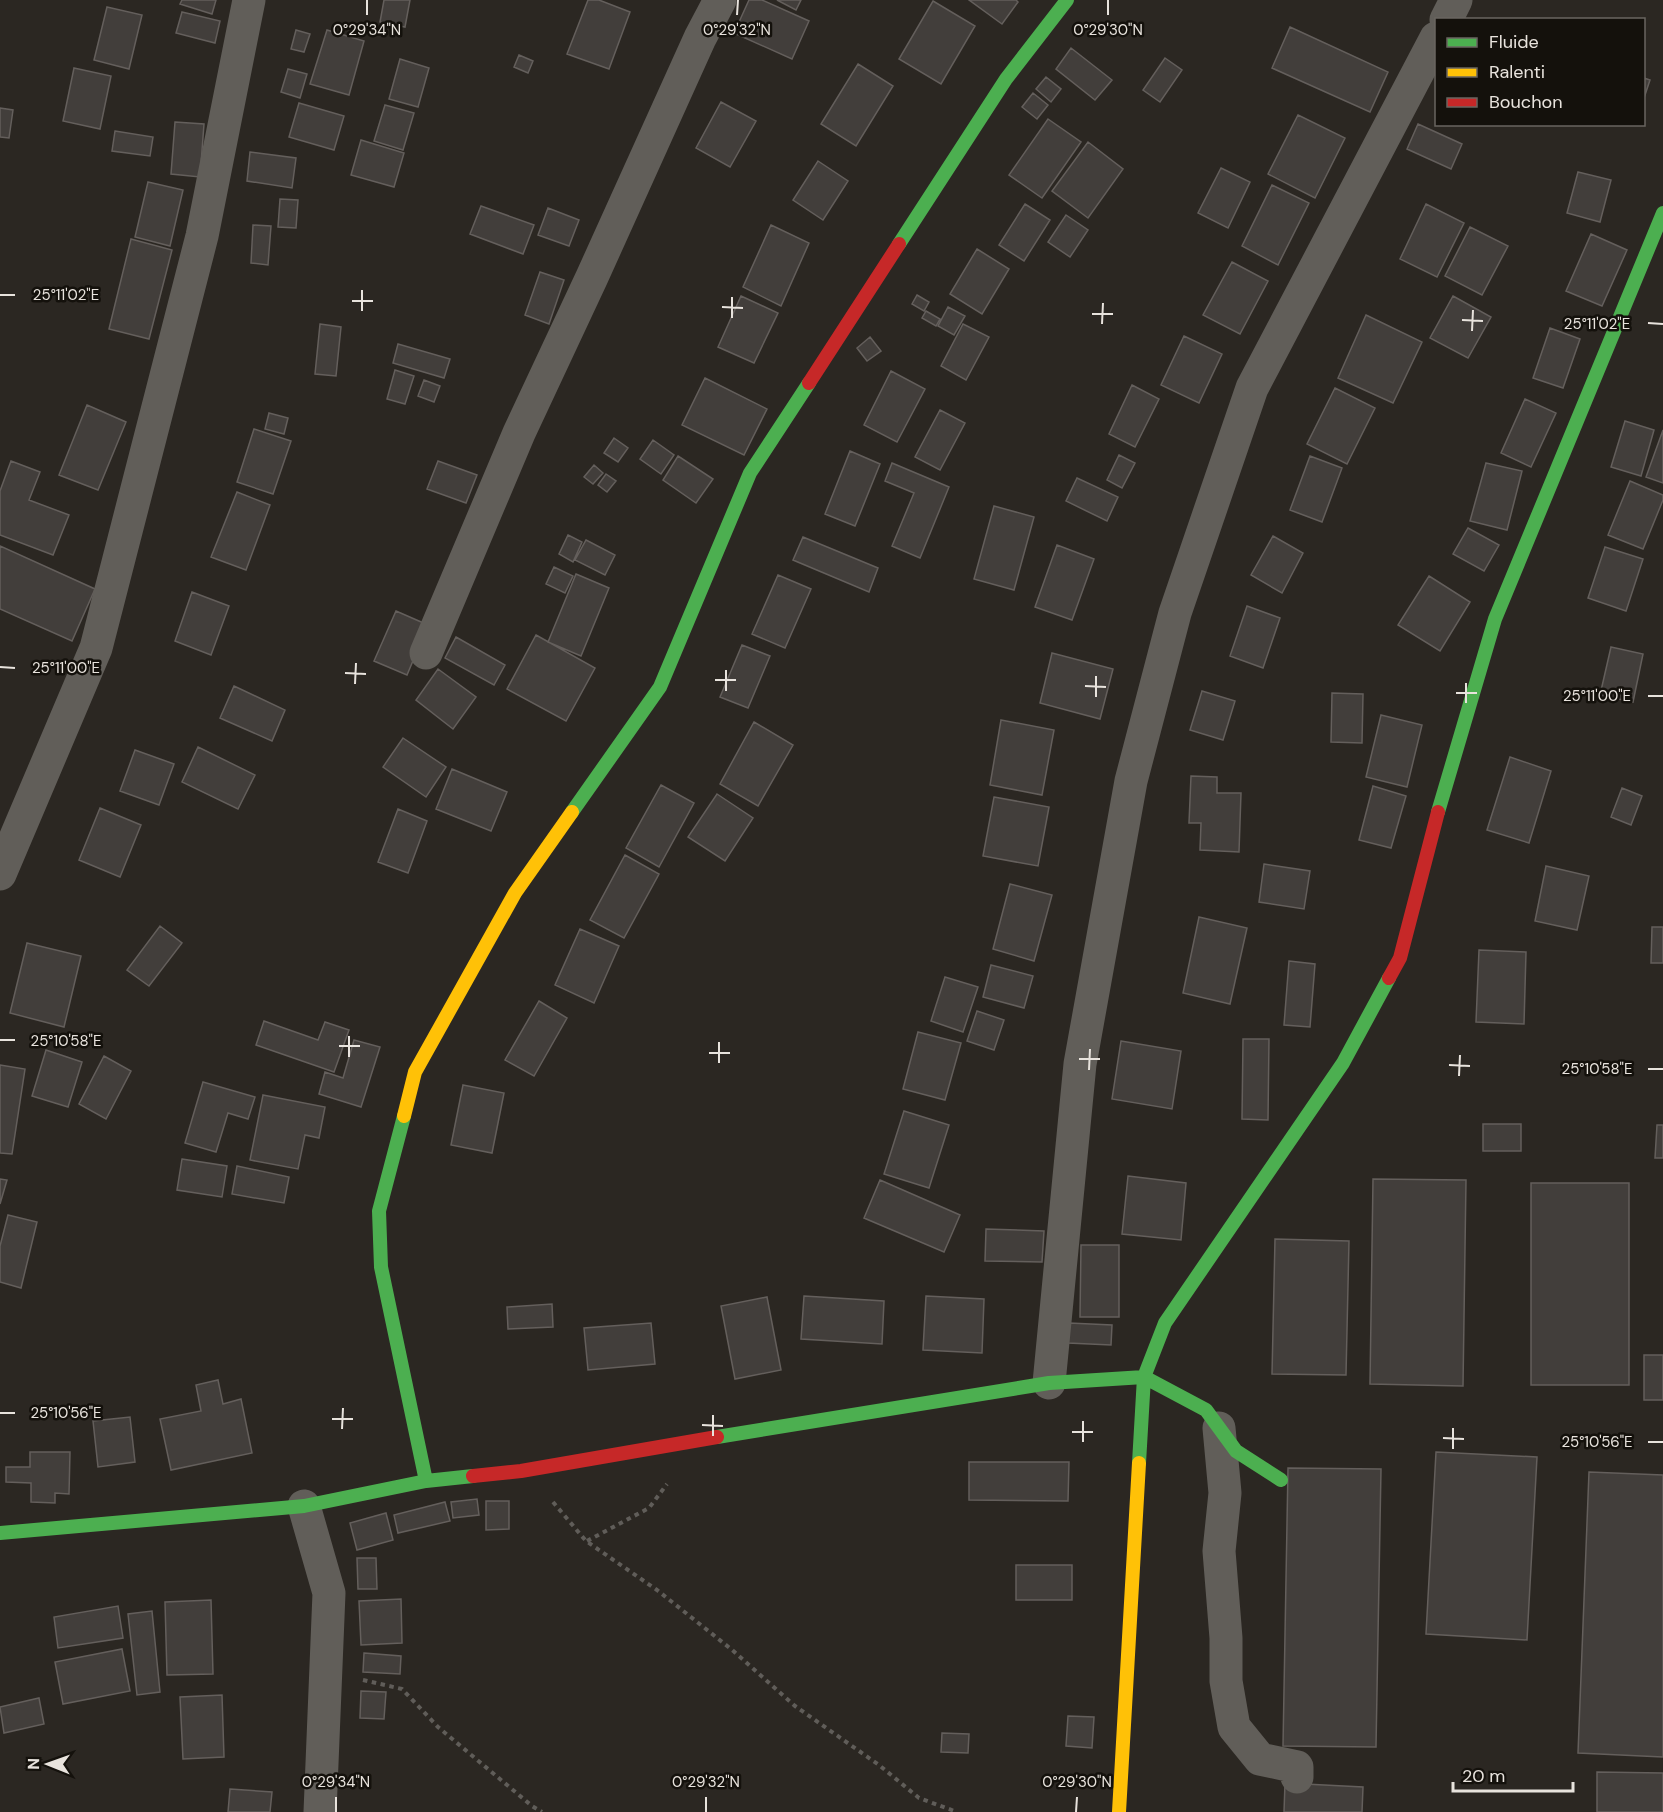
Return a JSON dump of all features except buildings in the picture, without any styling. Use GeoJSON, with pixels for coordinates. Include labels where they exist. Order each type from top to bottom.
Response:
{"type":"FeatureCollection","features":[{"type":"Feature","properties":{"kind":"street"},"geometry":{"type":"LineString","coordinates":[[0,874],[96,648],[202,236],[249,0]]}},
{"type":"Feature","properties":{"kind":"street"},"geometry":{"type":"LineString","coordinates":[[692,0],[700,38]]}},
{"type":"Feature","properties":{"kind":"street"},"geometry":{"type":"LineString","coordinates":[[426,653],[519,433],[700,38],[720,0]]}},
{"type":"Feature","properties":{"kind":"street"},"geometry":{"type":"LineString","coordinates":[[426,1481],[381,1268],[379,1211],[415,1072],[515,893],[660,687],[750,473],[1006,79],[1067,0]]}},
{"type":"Feature","properties":{"kind":"street"},"geometry":{"type":"LineString","coordinates":[[1447,18],[1456,0]]}},
{"type":"Feature","properties":{"kind":"street"},"geometry":{"type":"LineString","coordinates":[[1049,1383],[1080,1064],[1131,781],[1175,613],[1252,388],[1435,42]]}},
{"type":"Feature","properties":{"kind":"street"},"geometry":{"type":"LineString","coordinates":[[1119,1812],[1144,1377],[1165,1323],[1343,1064],[1400,958],[1434,826],[1495,619],[1663,213]]}},
{"type":"Feature","properties":{"kind":"street"},"geometry":{"type":"LineString","coordinates":[[0,1533],[303,1506],[426,1481],[521,1471],[1049,1383],[1144,1377],[1206,1410],[1236,1451],[1281,1480]]}},
{"type":"Feature","properties":{"kind":"street"},"geometry":{"type":"LineString","coordinates":[[1219,1428],[1225,1493],[1219,1551],[1226,1638],[1226,1681],[1234,1727],[1260,1759],[1297,1767],[1297,1777]]}},
{"type":"Feature","properties":{"kind":"street"},"geometry":{"type":"LineString","coordinates":[[303,1506],[329,1593],[320,1812]]}},
{"type":"Feature","properties":{"kind":"path"},"geometry":{"type":"LineString","coordinates":[[586,1541],[649,1508],[676,1473],[685,1443]]}},
{"type":"Feature","properties":{"kind":"path"},"geometry":{"type":"LineString","coordinates":[[521,1471],[553,1502],[586,1541],[657,1590],[731,1649],[795,1706],[879,1765],[919,1798],[957,1812]]}},
{"type":"Feature","properties":{"kind":"path"},"geometry":{"type":"LineString","coordinates":[[326,1678],[364,1680],[402,1689],[438,1727],[542,1812]]}},
{"type":"Feature","properties":{"kind":"traffic: fast"},"geometry":{"type":"LineString","coordinates":[[899,244],[1006,79],[1067,0]]}},
{"type":"Feature","properties":{"kind":"traffic: fast"},"geometry":{"type":"LineString","coordinates":[[1438,812],[1495,619],[1663,213]]}},
{"type":"Feature","properties":{"kind":"traffic: fast"},"geometry":{"type":"LineString","coordinates":[[572,812],[660,687],[750,473],[809,383]]}},
{"type":"Feature","properties":{"kind":"traffic: fast"},"geometry":{"type":"LineString","coordinates":[[1281,1480],[1236,1451],[1206,1410],[1144,1377],[1165,1323],[1343,1063],[1389,978]]}},
{"type":"Feature","properties":{"kind":"traffic: fast"},"geometry":{"type":"LineString","coordinates":[[404,1116],[379,1211],[381,1267],[426,1481]]}},
{"type":"Feature","properties":{"kind":"traffic: fast"},"geometry":{"type":"LineString","coordinates":[[717,1437],[1049,1383],[1144,1377],[1139,1463]]}},
{"type":"Feature","properties":{"kind":"traffic: fast"},"geometry":{"type":"LineString","coordinates":[[0,1533],[304,1506],[426,1481],[473,1476]]}},
{"type":"Feature","properties":{"kind":"traffic: slow"},"geometry":{"type":"LineString","coordinates":[[404,1116],[415,1072],[515,893],[572,812]]}},
{"type":"Feature","properties":{"kind":"traffic: slow"},"geometry":{"type":"LineString","coordinates":[[1119,1812],[1139,1463]]}},
{"type":"Feature","properties":{"kind":"traffic: jam"},"geometry":{"type":"LineString","coordinates":[[809,383],[899,244]]}},
{"type":"Feature","properties":{"kind":"traffic: jam"},"geometry":{"type":"LineString","coordinates":[[1389,978],[1400,958],[1438,812]]}},
{"type":"Feature","properties":{"kind":"traffic: jam"},"geometry":{"type":"LineString","coordinates":[[473,1476],[521,1471],[717,1437]]}}]}
